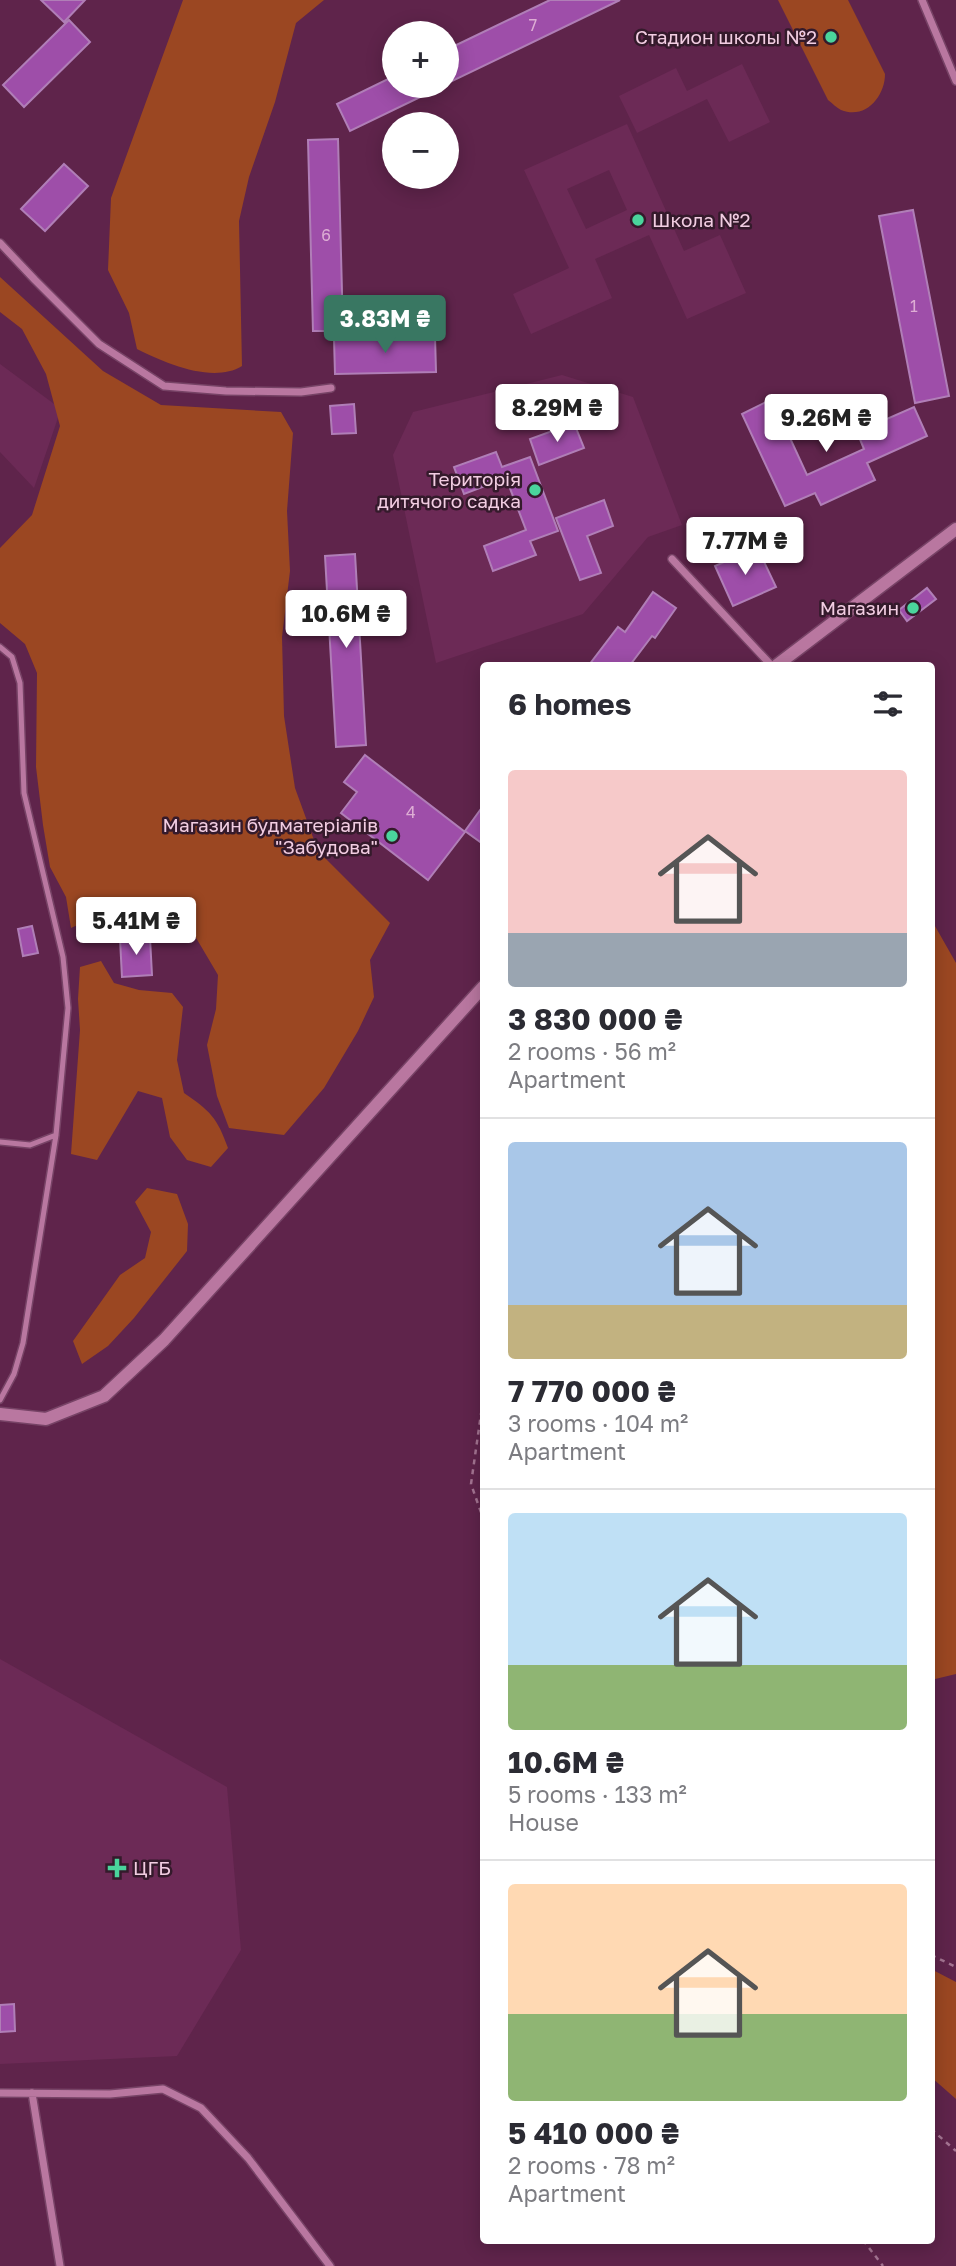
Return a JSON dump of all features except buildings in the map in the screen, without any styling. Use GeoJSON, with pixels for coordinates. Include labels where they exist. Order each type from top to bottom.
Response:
{"type":"FeatureCollection","features":[{"type":"Feature","properties":{"kind":"street"},"geometry":{"type":"LineString","coordinates":[[922,0],[956,81]]}},
{"type":"Feature","properties":{"kind":"street"},"geometry":{"type":"LineString","coordinates":[[0,243],[99,344],[164,386],[226,391],[301,392],[331,388]]}},
{"type":"Feature","properties":{"kind":"street"},"geometry":{"type":"LineString","coordinates":[[781,662],[956,529]]}},
{"type":"Feature","properties":{"kind":"street"},"geometry":{"type":"LineString","coordinates":[[672,559],[768,662]]}},
{"type":"Feature","properties":{"kind":"street"},"geometry":{"type":"LineString","coordinates":[[0,1414],[46,1419],[104,1396],[164,1340],[480,990]]}},
{"type":"Feature","properties":{"kind":"street"},"geometry":{"type":"LineString","coordinates":[[0,2093],[110,2094],[163,2089],[201,2108],[248,2158],[330,2266]]}},
{"type":"Feature","properties":{"kind":"street"},"geometry":{"type":"LineString","coordinates":[[32,2093],[60,2266]]}},
{"type":"Feature","properties":{"kind":"lane"},"geometry":{"type":"LineString","coordinates":[[0,647],[12,657],[20,683],[24,793],[63,957],[68,1008],[56,1135],[23,1343],[14,1374],[0,1400]]}},
{"type":"Feature","properties":{"kind":"lane"},"geometry":{"type":"LineString","coordinates":[[0,1142],[30,1145],[56,1135]]}},
{"type":"Feature","properties":{"kind":"path"},"geometry":{"type":"LineString","coordinates":[[480,1421],[471,1484],[480,1510]]}},
{"type":"Feature","properties":{"kind":"path"},"geometry":{"type":"LineString","coordinates":[[935,1957],[956,1967]]}},
{"type":"Feature","properties":{"kind":"path"},"geometry":{"type":"LineString","coordinates":[[935,2133],[956,2151]]}},
{"type":"Feature","properties":{"kind":"path"},"geometry":{"type":"LineString","coordinates":[[866,2244],[883,2266]]}},
{"type":"Feature","properties":{"kind":"shaded area"},"geometry":{"type":"Polygon","coordinates":[[[183,0],[324,0],[296,23],[275,102],[249,177],[239,221],[242,366],[217,373],[175,365],[137,349],[129,313],[108,270],[111,198],[183,0]]]}},
{"type":"Feature","properties":{"kind":"shaded area","name":"Стадион школы №2"},"geometry":{"type":"Polygon","coordinates":[[[778,0],[848,0],[885,74],[882,90],[872,104],[858,112],[850,112],[841,110],[828,100],[778,0]]]}},
{"type":"Feature","properties":{"kind":"shaded area"},"geometry":{"type":"Polygon","coordinates":[[[742,64],[770,122],[729,142],[707,99],[637,133],[619,96],[676,68],[687,91],[742,64]]]}},
{"type":"Feature","properties":{"kind":"shaded area","name":"Школа №2"},"geometry":{"type":"Polygon","coordinates":[[[627,124],[684,251],[720,235],[746,293],[687,319],[649,235],[595,259],[612,298],[531,334],[513,294],[569,268],[524,170],[627,124]],[[609,170],[567,189],[586,229],[627,210],[609,170]]]}},
{"type":"Feature","properties":{"kind":"shaded area"},"geometry":{"type":"Polygon","coordinates":[[[0,277],[103,371],[161,405],[281,412],[293,433],[287,511],[290,571],[282,637],[284,716],[295,788],[318,851],[390,923],[370,960],[374,997],[358,1031],[324,1088],[284,1135],[229,1128],[217,1096],[207,1045],[216,1009],[218,975],[192,931],[155,917],[104,913],[71,928],[66,897],[50,867],[36,767],[37,673],[25,644],[0,623],[0,548],[32,515],[60,426],[46,374],[22,329],[0,312],[0,277]]]}},
{"type":"Feature","properties":{"kind":"shaded area"},"geometry":{"type":"Polygon","coordinates":[[[0,364],[61,409],[34,488],[0,452],[0,364]]]}},
{"type":"Feature","properties":{"kind":"shaded area","name":"Територія дитячого садка"},"geometry":{"type":"Polygon","coordinates":[[[562,375],[633,397],[682,525],[648,537],[583,614],[436,663],[393,455],[413,412],[562,375]]]}},
{"type":"Feature","properties":{"kind":"shaded area"},"geometry":{"type":"Polygon","coordinates":[[[935,926],[956,963],[956,1674],[935,1679],[935,926]]]}},
{"type":"Feature","properties":{"kind":"shaded area"},"geometry":{"type":"Polygon","coordinates":[[[101,961],[114,983],[139,990],[172,993],[183,1007],[177,1060],[184,1093],[212,1116],[228,1148],[211,1167],[187,1160],[170,1137],[162,1098],[138,1091],[97,1160],[71,1154],[80,1030],[80,967],[101,961]]]}},
{"type":"Feature","properties":{"kind":"shaded area"},"geometry":{"type":"Polygon","coordinates":[[[147,1188],[177,1194],[188,1224],[187,1251],[108,1346],[82,1364],[73,1341],[120,1275],[145,1258],[151,1232],[135,1202],[147,1188]]]}},
{"type":"Feature","properties":{"kind":"shaded area","name":"ЦГБ"},"geometry":{"type":"Polygon","coordinates":[[[0,1659],[227,1787],[241,1950],[177,2056],[0,2064],[0,1659]]]}},
{"type":"Feature","properties":{"kind":"shaded area"},"geometry":{"type":"Polygon","coordinates":[[[935,1971],[956,1982],[956,2099],[935,2081],[935,1971]]]}},
{"type":"Feature","properties":{"kind":"place","name":"Стадион школы №2"},"geometry":{"type":"Point","coordinates":[831,37]}},
{"type":"Feature","properties":{"kind":"place","name":"Школа №2"},"geometry":{"type":"Point","coordinates":[638,220]}},
{"type":"Feature","properties":{"kind":"place","name":"Територія дитячого садка"},"geometry":{"type":"Point","coordinates":[535,490]}},
{"type":"Feature","properties":{"kind":"place","name":"Магазин"},"geometry":{"type":"Point","coordinates":[913,608]}},
{"type":"Feature","properties":{"kind":"place","name":"Магазин будматеріалів \"Забудова\""},"geometry":{"type":"Point","coordinates":[392,836]}},
{"type":"Feature","properties":{"kind":"place","name":"ЦГБ"},"geometry":{"type":"Point","coordinates":[117,1868]}}]}
